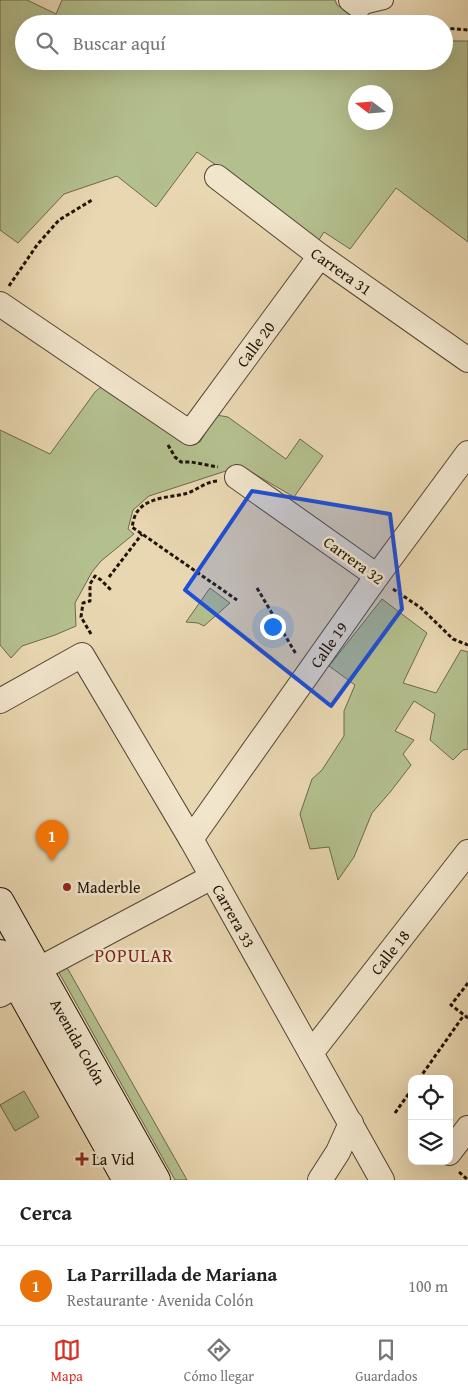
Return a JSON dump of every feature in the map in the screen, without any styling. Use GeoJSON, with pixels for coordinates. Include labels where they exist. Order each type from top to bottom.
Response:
{"type":"FeatureCollection","features":[{"type":"Feature","properties":{"kind":"main road","name":"Avenida Colón"},"geometry":{"type":"LineString","coordinates":[[0,902],[19,983],[127,1180]]}},
{"type":"Feature","properties":{"kind":"main road","name":"Avenida Colón"},"geometry":{"type":"LineString","coordinates":[[0,954],[156,1180]]}},
{"type":"Feature","properties":{"kind":"street"},"geometry":{"type":"LineString","coordinates":[[355,3],[384,0]]}},
{"type":"Feature","properties":{"kind":"street","name":"Carrera 31"},"geometry":{"type":"LineString","coordinates":[[218,177],[320,256],[468,360]]}},
{"type":"Feature","properties":{"kind":"street","name":"Calle 20"},"geometry":{"type":"LineString","coordinates":[[3,298],[190,433],[320,256]]}},
{"type":"Feature","properties":{"kind":"street","name":"Calle 19"},"geometry":{"type":"LineString","coordinates":[[191,839],[377,576],[468,453]]}},
{"type":"Feature","properties":{"kind":"street","name":"Carrera 32"},"geometry":{"type":"LineString","coordinates":[[237,477],[377,576]]}},
{"type":"Feature","properties":{"kind":"street","name":"Carrera 33"},"geometry":{"type":"LineString","coordinates":[[0,700],[82,655],[191,839],[382,1180]]}},
{"type":"Feature","properties":{"kind":"street","name":"Calle 18"},"geometry":{"type":"LineString","coordinates":[[312,1053],[468,852]]}},
{"type":"Feature","properties":{"kind":"street"},"geometry":{"type":"LineString","coordinates":[[19,983],[212,877]]}},
{"type":"Feature","properties":{"kind":"street"},"geometry":{"type":"LineString","coordinates":[[320,1180],[338,1152],[351,1123]]}},
{"type":"Feature","properties":{"kind":"street"},"geometry":{"type":"LineString","coordinates":[[453,1148],[468,1128]]}},
{"type":"Feature","properties":{"kind":"path"},"geometry":{"type":"LineString","coordinates":[[453,29],[468,30]]}},
{"type":"Feature","properties":{"kind":"path"},"geometry":{"type":"LineString","coordinates":[[3,298],[37,246],[60,220],[92,200]]}},
{"type":"Feature","properties":{"kind":"path"},"geometry":{"type":"LineString","coordinates":[[237,477],[210,482],[188,493],[167,496],[150,502],[137,512],[132,527],[237,600]]}},
{"type":"Feature","properties":{"kind":"path"},"geometry":{"type":"LineString","coordinates":[[110,578],[142,534]]}},
{"type":"Feature","properties":{"kind":"path"},"geometry":{"type":"LineString","coordinates":[[80,616],[83,603],[90,601],[90,584],[94,576],[112,591]]}},
{"type":"Feature","properties":{"kind":"path","name":"Carrera 32"},"geometry":{"type":"LineString","coordinates":[[377,576],[420,608],[453,639],[468,645]]}},
{"type":"Feature","properties":{"kind":"path"},"geometry":{"type":"LineString","coordinates":[[257,588],[308,674]]}},
{"type":"Feature","properties":{"kind":"path"},"geometry":{"type":"LineString","coordinates":[[422,1075],[466,1016],[452,1005],[468,983]]}},
{"type":"Feature","properties":{"kind":"path"},"geometry":{"type":"LineString","coordinates":[[395,1113],[408,1095]]}},
{"type":"Feature","properties":{"kind":"highlighted area"},"geometry":{"type":"Polygon","coordinates":[[[252,491],[390,514],[402,609],[331,706],[185,590],[252,491]]]}},
{"type":"Feature","properties":{"kind":"green space"},"geometry":{"type":"Polygon","coordinates":[[[0,0],[27,0],[56,14],[62,0],[335,0],[337,5],[354,15],[15,15],[15,70],[453,70],[453,41],[468,41],[468,242],[396,188],[350,249],[324,232],[317,243],[197,152],[156,207],[117,176],[64,194],[18,243],[0,230],[0,0]]]}},
{"type":"Feature","properties":{"kind":"green space"},"geometry":{"type":"Polygon","coordinates":[[[102,386],[189,442],[200,442],[216,415],[228,417],[286,459],[300,439],[323,456],[294,497],[246,469],[235,468],[149,496],[133,510],[128,529],[134,534],[101,561],[92,572],[75,603],[76,626],[22,646],[11,658],[0,645],[0,430],[50,454],[95,392],[102,386]]]}},
{"type":"Feature","properties":{"kind":"green space"},"geometry":{"type":"Polygon","coordinates":[[[210,588],[230,603],[204,626],[198,623],[186,622],[210,588]]]}},
{"type":"Feature","properties":{"kind":"green space"},"geometry":{"type":"Polygon","coordinates":[[[382,599],[427,633],[403,683],[436,693],[461,650],[468,652],[468,749],[463,750],[453,760],[430,740],[435,714],[414,701],[395,731],[414,740],[403,754],[411,765],[372,813],[354,857],[338,880],[329,847],[310,849],[300,814],[312,779],[322,770],[344,736],[344,711],[355,685],[329,666],[382,599]]]}},
{"type":"Feature","properties":{"kind":"green space"},"geometry":{"type":"Polygon","coordinates":[[[65,964],[187,1180],[175,1180],[57,969],[65,964]]]}},
{"type":"Feature","properties":{"kind":"green space"},"geometry":{"type":"Polygon","coordinates":[[[24,1091],[39,1117],[15,1131],[0,1105],[24,1091]]]}},
{"type":"Feature","properties":{"kind":"place","name":"La Parrillada de Mariana"},"geometry":{"type":"Point","coordinates":[52,861]}},
{"type":"Feature","properties":{"kind":"place","name":"Maderble"},"geometry":{"type":"Point","coordinates":[67,887]}},
{"type":"Feature","properties":{"kind":"place","name":"La Vid"},"geometry":{"type":"Point","coordinates":[82,1159]}},
{"type":"Feature","properties":{"kind":"district","name":"POPULAR"},"geometry":{"type":"Point","coordinates":[134,955]}}]}
